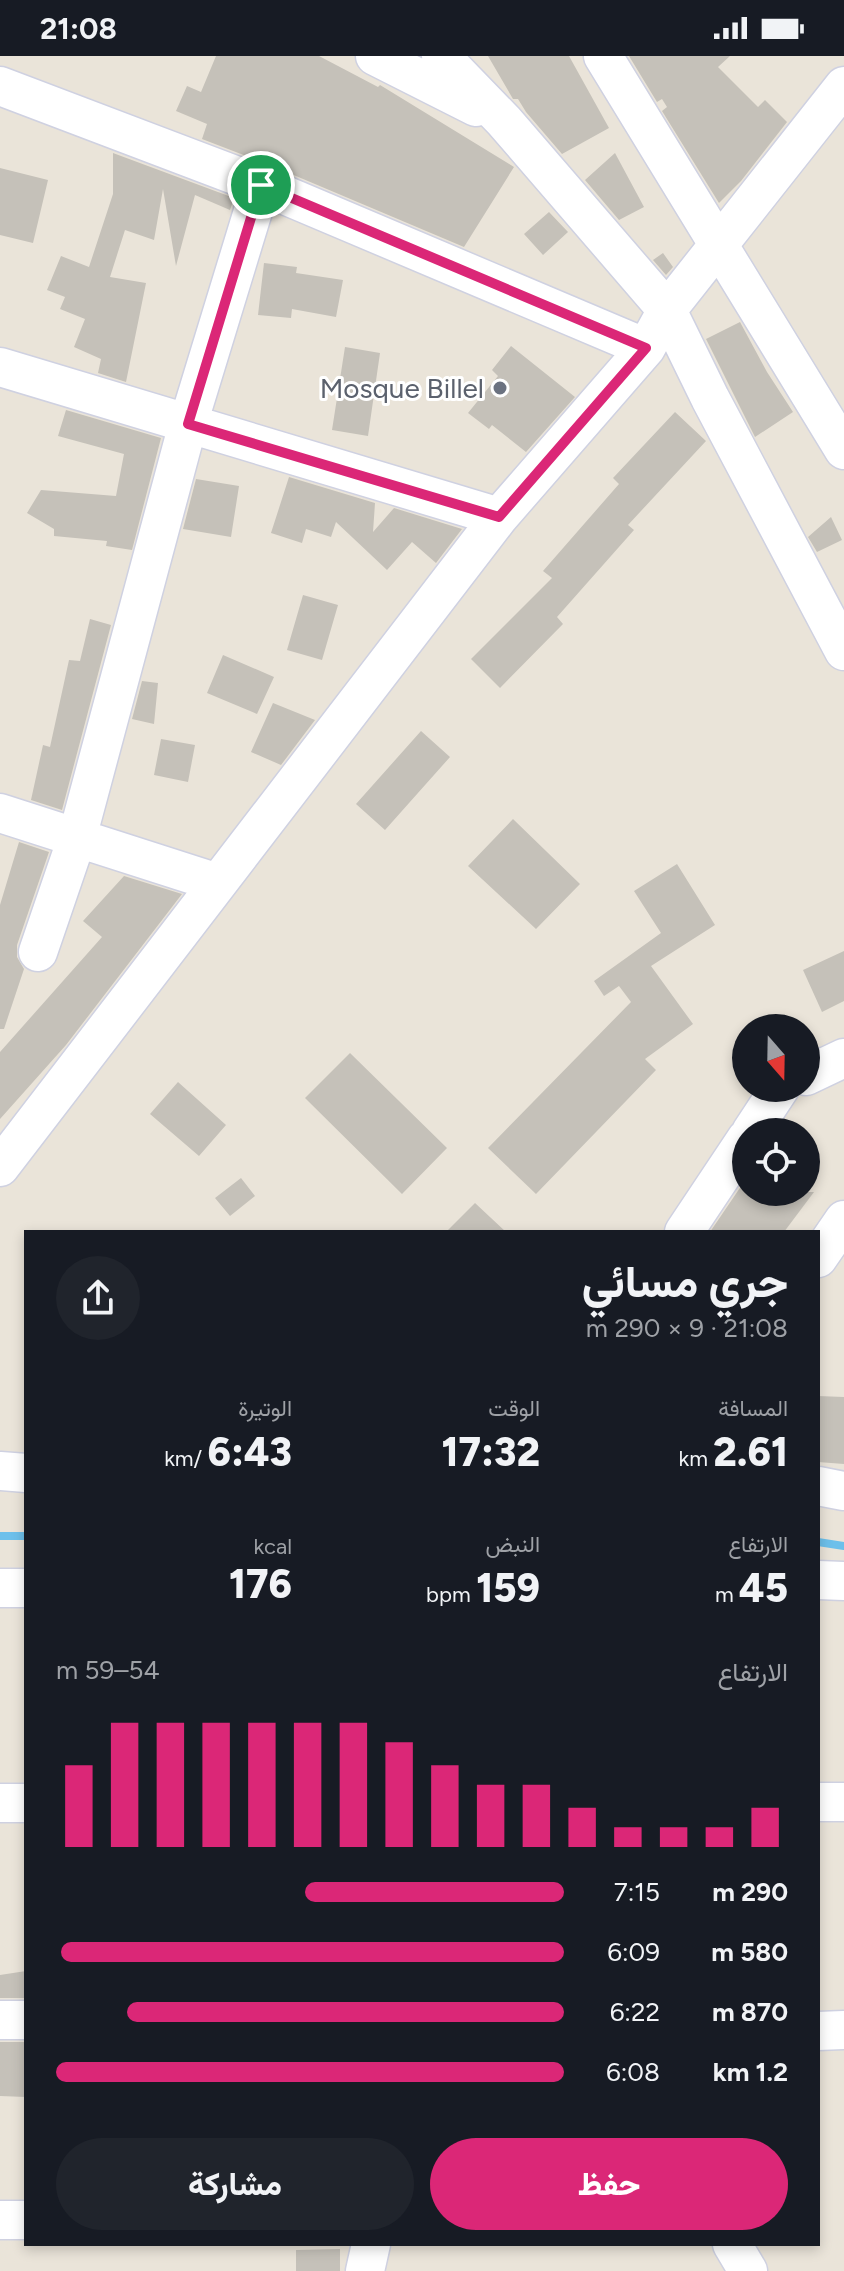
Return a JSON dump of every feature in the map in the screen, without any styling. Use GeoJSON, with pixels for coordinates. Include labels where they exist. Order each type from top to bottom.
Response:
{"type":"FeatureCollection","features":[{"type":"Feature","properties":{"kind":"street"},"geometry":{"type":"LineString","coordinates":[[375,56],[504,121]]}},
{"type":"Feature","properties":{"kind":"street"},"geometry":{"type":"LineString","coordinates":[[441,56],[504,121],[667,310],[844,651]]}},
{"type":"Feature","properties":{"kind":"street"},"geometry":{"type":"LineString","coordinates":[[603,56],[843,444]]}},
{"type":"Feature","properties":{"kind":"street"},"geometry":{"type":"LineString","coordinates":[[0,86],[261,185],[646,348]]}},
{"type":"Feature","properties":{"kind":"street"},"geometry":{"type":"LineString","coordinates":[[0,1167],[16,1120],[218,883],[499,517],[646,348],[667,310],[844,86]]}},
{"type":"Feature","properties":{"kind":"street"},"geometry":{"type":"LineString","coordinates":[[38,952],[77,838],[188,424],[261,185]]}},
{"type":"Feature","properties":{"kind":"street"},"geometry":{"type":"LineString","coordinates":[[0,367],[499,517]]}},
{"type":"Feature","properties":{"kind":"street"},"geometry":{"type":"LineString","coordinates":[[0,813],[218,883]]}},
{"type":"Feature","properties":{"kind":"street"},"geometry":{"type":"LineString","coordinates":[[820,1069],[844,1058]]}},
{"type":"Feature","properties":{"kind":"street"},"geometry":{"type":"LineString","coordinates":[[685,1230],[732,1160]]}},
{"type":"Feature","properties":{"kind":"street"},"geometry":{"type":"LineString","coordinates":[[820,1255],[844,1220]]}},
{"type":"Feature","properties":{"kind":"street"},"geometry":{"type":"LineString","coordinates":[[0,1471],[24,1473]]}},
{"type":"Feature","properties":{"kind":"street"},"geometry":{"type":"LineString","coordinates":[[820,1486],[844,1491]]}},
{"type":"Feature","properties":{"kind":"street"},"geometry":{"type":"LineString","coordinates":[[820,1580],[844,1581]]}},
{"type":"Feature","properties":{"kind":"street"},"geometry":{"type":"LineString","coordinates":[[0,1588],[24,1588]]}},
{"type":"Feature","properties":{"kind":"street"},"geometry":{"type":"LineString","coordinates":[[820,1802],[844,1802]]}},
{"type":"Feature","properties":{"kind":"street"},"geometry":{"type":"LineString","coordinates":[[0,1803],[24,1803]]}},
{"type":"Feature","properties":{"kind":"street"},"geometry":{"type":"LineString","coordinates":[[0,2020],[24,2020]]}},
{"type":"Feature","properties":{"kind":"street"},"geometry":{"type":"LineString","coordinates":[[820,2031],[844,2030]]}},
{"type":"Feature","properties":{"kind":"street"},"geometry":{"type":"LineString","coordinates":[[0,2220],[24,2220]]}},
{"type":"Feature","properties":{"kind":"street"},"geometry":{"type":"LineString","coordinates":[[365,2271],[371,2246]]}},
{"type":"Feature","properties":{"kind":"street"},"geometry":{"type":"LineString","coordinates":[[733,2246],[748,2271]]}},
{"type":"Feature","properties":{"kind":"building"},"geometry":{"type":"Polygon","coordinates":[[[216,56],[319,56],[378,87],[380,85],[514,167],[464,247],[202,139],[207,124],[176,111],[187,86],[201,92],[216,56]]]}},
{"type":"Feature","properties":{"kind":"building"},"geometry":{"type":"Polygon","coordinates":[[[488,56],[569,56],[609,128],[562,154],[518,99],[513,99],[488,56]]]}},
{"type":"Feature","properties":{"kind":"building"},"geometry":{"type":"Polygon","coordinates":[[[629,56],[730,56],[718,67],[758,107],[765,100],[787,122],[741,181],[719,203],[662,111],[667,107],[662,99],[657,102],[629,56]]]}},
{"type":"Feature","properties":{"kind":"building"},"geometry":{"type":"Polygon","coordinates":[[[113,153],[234,198],[230,210],[195,195],[176,266],[163,189],[154,240],[125,230],[110,277],[146,283],[126,382],[98,373],[101,359],[74,347],[85,319],[60,309],[65,297],[47,290],[61,256],[89,267],[113,194],[113,153]]]}},
{"type":"Feature","properties":{"kind":"building"},"geometry":{"type":"Polygon","coordinates":[[[615,153],[644,207],[619,220],[585,180],[615,153]]]}},
{"type":"Feature","properties":{"kind":"building"},"geometry":{"type":"Polygon","coordinates":[[[0,168],[48,180],[33,243],[0,235],[0,168]]]}},
{"type":"Feature","properties":{"kind":"building"},"geometry":{"type":"Polygon","coordinates":[[[549,212],[568,232],[543,255],[524,234],[549,212]]]}},
{"type":"Feature","properties":{"kind":"building"},"geometry":{"type":"Polygon","coordinates":[[[663,253],[673,267],[666,275],[653,260],[663,253]]]}},
{"type":"Feature","properties":{"kind":"building"},"geometry":{"type":"Polygon","coordinates":[[[264,263],[297,267],[296,273],[343,280],[336,317],[292,309],[291,318],[258,315],[264,263]]]}},
{"type":"Feature","properties":{"kind":"building"},"geometry":{"type":"Polygon","coordinates":[[[740,322],[793,412],[755,437],[706,339],[740,322]]]}},
{"type":"Feature","properties":{"kind":"building"},"geometry":{"type":"Polygon","coordinates":[[[511,346],[575,397],[526,452],[492,425],[489,429],[468,413],[498,376],[492,370],[511,346]]]}},
{"type":"Feature","properties":{"kind":"building"},"geometry":{"type":"Polygon","coordinates":[[[345,347],[380,353],[368,436],[332,430],[345,347]]]}},
{"type":"Feature","properties":{"kind":"building"},"geometry":{"type":"Polygon","coordinates":[[[66,410],[161,438],[132,550],[106,546],[107,541],[54,536],[54,529],[27,513],[41,490],[116,496],[124,454],[58,436],[66,410]]]}},
{"type":"Feature","properties":{"kind":"building"},"geometry":{"type":"Polygon","coordinates":[[[675,412],[706,441],[628,525],[634,530],[557,617],[563,624],[500,688],[471,659],[552,578],[543,571],[619,484],[613,478],[675,412]]]}},
{"type":"Feature","properties":{"kind":"building"},"geometry":{"type":"Polygon","coordinates":[[[289,477],[375,503],[373,532],[394,508],[462,529],[436,563],[412,542],[387,570],[336,522],[331,537],[306,529],[302,543],[271,533],[289,477]]]}},
{"type":"Feature","properties":{"kind":"building"},"geometry":{"type":"Polygon","coordinates":[[[196,479],[239,486],[231,537],[183,529],[196,479]]]}},
{"type":"Feature","properties":{"kind":"building"},"geometry":{"type":"Polygon","coordinates":[[[831,517],[842,540],[817,552],[808,537],[831,517]]]}},
{"type":"Feature","properties":{"kind":"building"},"geometry":{"type":"Polygon","coordinates":[[[303,595],[338,605],[322,660],[287,650],[303,595]]]}},
{"type":"Feature","properties":{"kind":"building"},"geometry":{"type":"Polygon","coordinates":[[[90,619],[111,625],[62,810],[31,800],[43,745],[50,747],[69,660],[80,661],[90,619]]]}},
{"type":"Feature","properties":{"kind":"building"},"geometry":{"type":"Polygon","coordinates":[[[223,655],[274,677],[257,714],[207,693],[223,655]]]}},
{"type":"Feature","properties":{"kind":"building"},"geometry":{"type":"Polygon","coordinates":[[[142,681],[158,683],[154,724],[132,719],[142,681]]]}},
{"type":"Feature","properties":{"kind":"building"},"geometry":{"type":"Polygon","coordinates":[[[273,703],[315,720],[281,765],[251,752],[273,703]]]}},
{"type":"Feature","properties":{"kind":"building"},"geometry":{"type":"Polygon","coordinates":[[[421,731],[450,757],[385,830],[356,804],[421,731]]]}},
{"type":"Feature","properties":{"kind":"building"},"geometry":{"type":"Polygon","coordinates":[[[161,739],[195,745],[188,782],[154,775],[161,739]]]}},
{"type":"Feature","properties":{"kind":"building"},"geometry":{"type":"Polygon","coordinates":[[[513,819],[580,884],[536,929],[468,866],[513,819]]]}},
{"type":"Feature","properties":{"kind":"building"},"geometry":{"type":"Polygon","coordinates":[[[19,842],[49,852],[17,945],[17,957],[24,969],[4,1029],[0,1029],[0,905],[19,842]]]}},
{"type":"Feature","properties":{"kind":"building"},"geometry":{"type":"Polygon","coordinates":[[[677,864],[715,925],[651,966],[693,1024],[645,1059],[656,1070],[536,1194],[488,1148],[631,1002],[619,986],[604,996],[594,981],[661,933],[634,891],[677,864]]]}},
{"type":"Feature","properties":{"kind":"building"},"geometry":{"type":"Polygon","coordinates":[[[124,876],[182,894],[66,1045],[0,1119],[0,1052],[102,937],[83,921],[124,876]]]}},
{"type":"Feature","properties":{"kind":"building"},"geometry":{"type":"Polygon","coordinates":[[[844,951],[844,1001],[822,1012],[803,970],[844,951]]]}},
{"type":"Feature","properties":{"kind":"building"},"geometry":{"type":"Polygon","coordinates":[[[350,1053],[447,1148],[402,1194],[305,1098],[350,1053]]]}},
{"type":"Feature","properties":{"kind":"building"},"geometry":{"type":"Polygon","coordinates":[[[178,1082],[226,1125],[199,1156],[150,1114],[178,1082]]]}},
{"type":"Feature","properties":{"kind":"building"},"geometry":{"type":"Polygon","coordinates":[[[241,1178],[255,1196],[230,1216],[215,1198],[241,1178]]]}},
{"type":"Feature","properties":{"kind":"building"},"geometry":{"type":"Polygon","coordinates":[[[732,1200],[732,1206],[804,1206],[786,1230],[711,1230],[732,1200]]]}},
{"type":"Feature","properties":{"kind":"building"},"geometry":{"type":"Polygon","coordinates":[[[475,1203],[504,1230],[448,1230],[475,1203]]]}},
{"type":"Feature","properties":{"kind":"building"},"geometry":{"type":"Polygon","coordinates":[[[820,1396],[844,1397],[844,1464],[820,1462],[820,1396]]]}},
{"type":"Feature","properties":{"kind":"building"},"geometry":{"type":"Polygon","coordinates":[[[24,1971],[24,1998],[0,1998],[0,1975],[24,1971]]]}},
{"type":"Feature","properties":{"kind":"building"},"geometry":{"type":"Polygon","coordinates":[[[0,2042],[24,2042],[24,2097],[0,2096],[0,2042]]]}},
{"type":"Feature","properties":{"kind":"building"},"geometry":{"type":"Polygon","coordinates":[[[340,2249],[340,2271],[296,2271],[296,2250],[340,2249]]]}},
{"type":"Feature","properties":{"kind":"waterway"},"geometry":{"type":"LineString","coordinates":[[0,1536],[24,1536]]}},
{"type":"Feature","properties":{"kind":"waterway"},"geometry":{"type":"LineString","coordinates":[[820,1542],[844,1546]]}},
{"type":"Feature","properties":{"kind":"place","name":"Mosque Billel"},"geometry":{"type":"Point","coordinates":[500,388]}},
{"type":"Feature","properties":{"kind":"route"},"geometry":{"type":"LineString","coordinates":[[261,185],[646,348],[499,517],[188,424],[261,185]]}}]}
